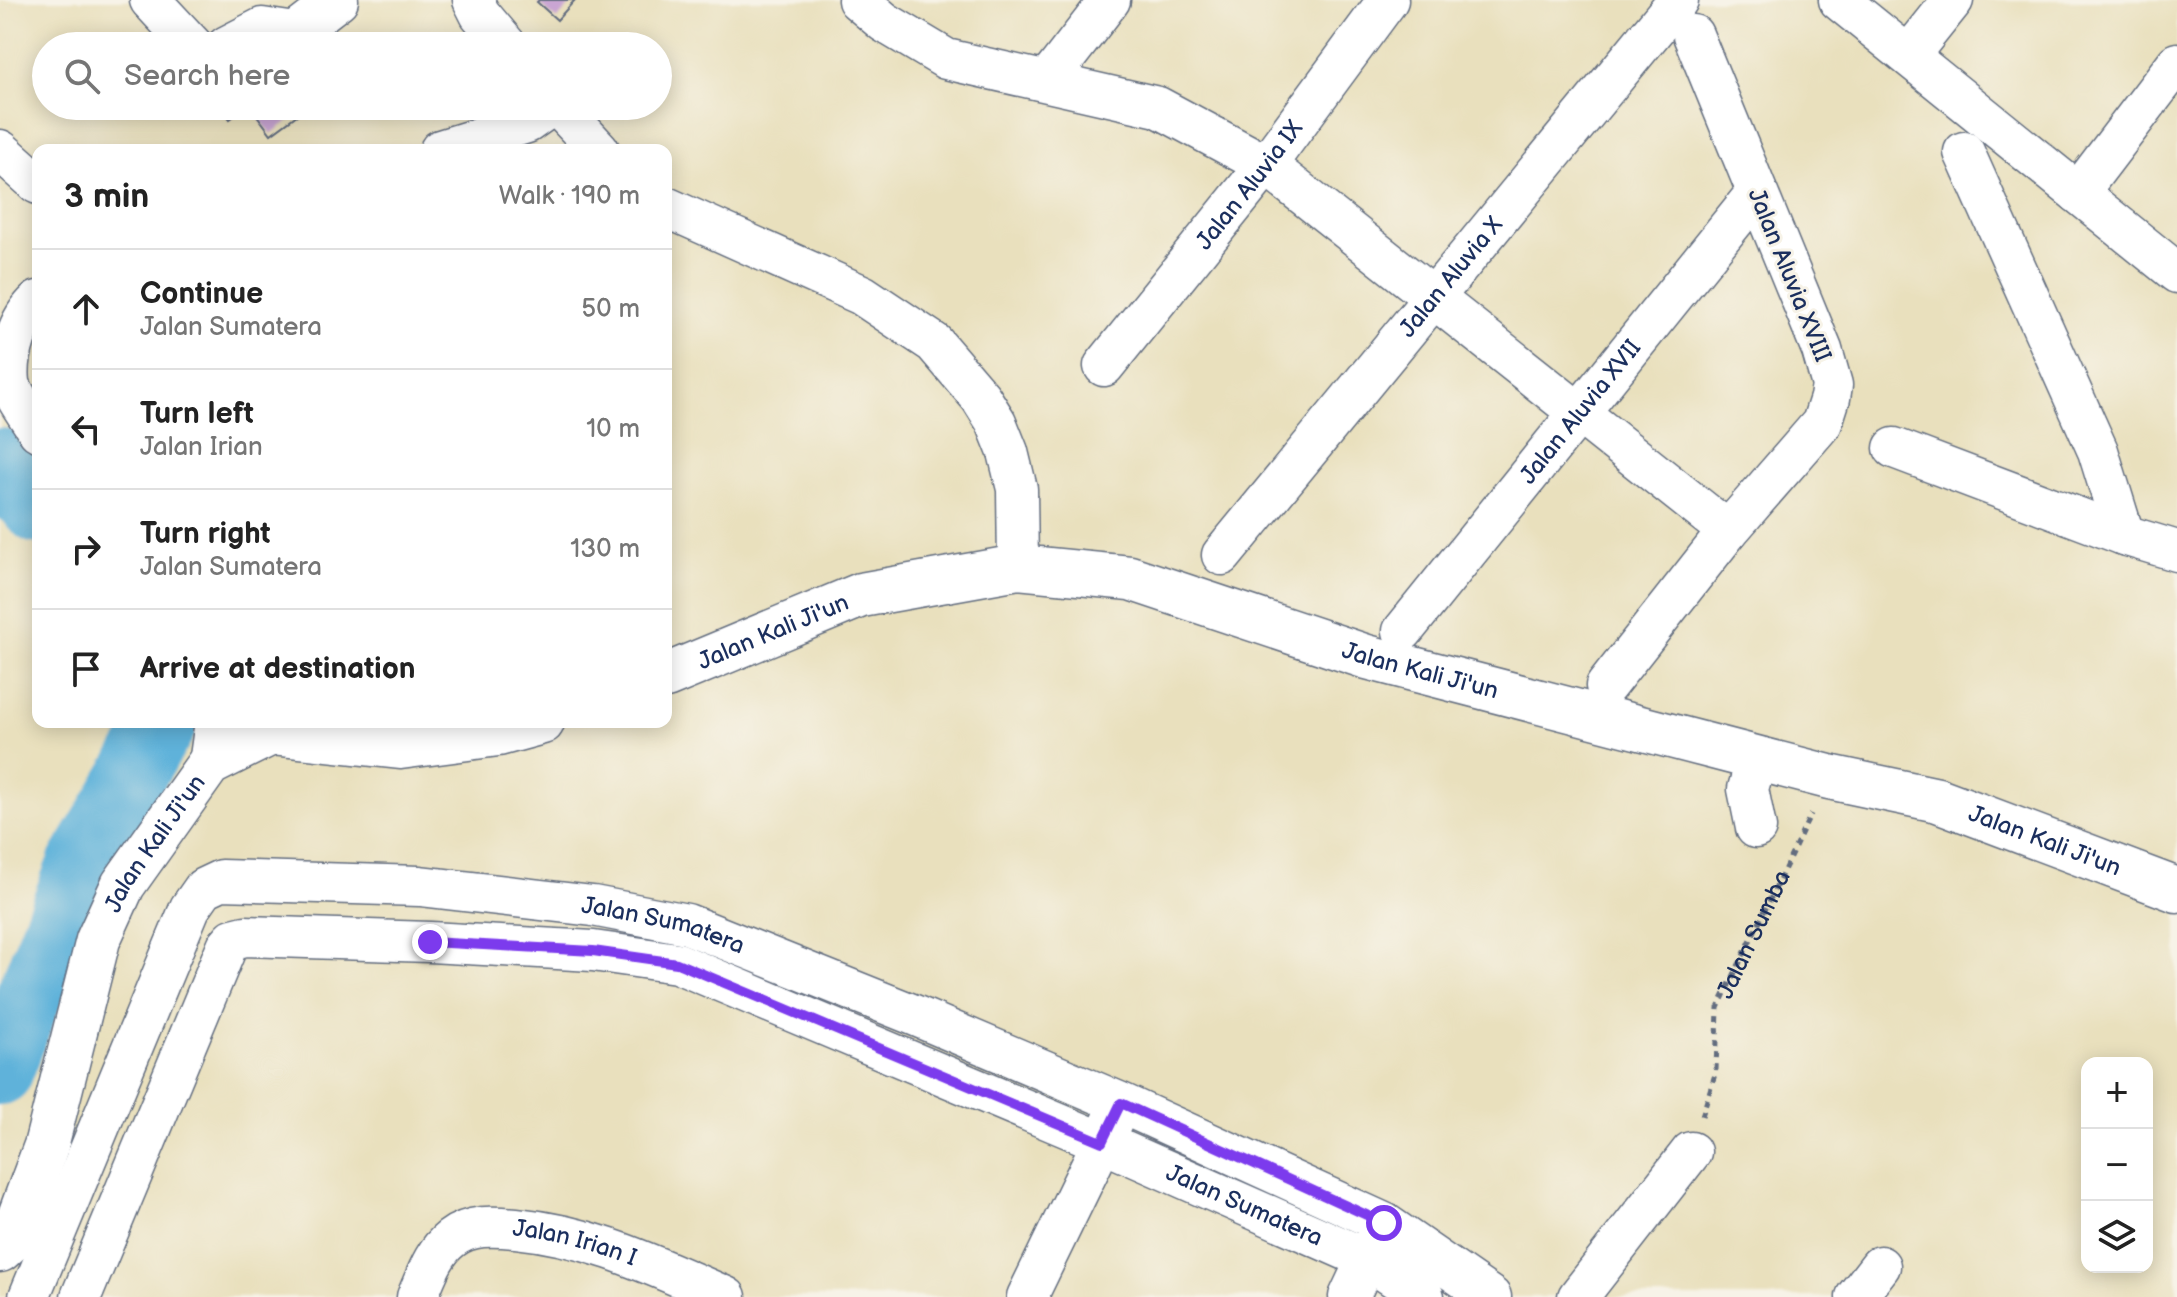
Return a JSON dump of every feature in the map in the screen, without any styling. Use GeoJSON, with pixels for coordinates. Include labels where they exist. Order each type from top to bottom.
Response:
{"type":"FeatureCollection","features":[{"type":"Feature","properties":{"kind":"street"},"geometry":{"type":"LineString","coordinates":[[150,0],[180,32]]}},
{"type":"Feature","properties":{"kind":"street"},"geometry":{"type":"LineString","coordinates":[[296,32],[338,0]]}},
{"type":"Feature","properties":{"kind":"street"},"geometry":{"type":"LineString","coordinates":[[473,0],[495,32]]}},
{"type":"Feature","properties":{"kind":"street"},"geometry":{"type":"LineString","coordinates":[[858,0],[884,22],[946,59],[1158,107],[1266,165],[1728,531]]}},
{"type":"Feature","properties":{"kind":"street"},"geometry":{"type":"LineString","coordinates":[[1048,80],[1110,0]]}},
{"type":"Feature","properties":{"kind":"street","name":"Jalan Aluvia IX"},"geometry":{"type":"LineString","coordinates":[[1104,366],[1266,165],[1388,0]]}},
{"type":"Feature","properties":{"kind":"street"},"geometry":{"type":"LineString","coordinates":[[1839,0],[2177,273]]}},
{"type":"Feature","properties":{"kind":"street"},"geometry":{"type":"LineString","coordinates":[[1909,55],[1953,0]]}},
{"type":"Feature","properties":{"kind":"street","name":"Jalan Aluvia XVIII"},"geometry":{"type":"LineString","coordinates":[[1606,686],[1728,531],[1822,423],[1832,385],[1822,350],[1685,18]]}},
{"type":"Feature","properties":{"kind":"street","name":"Jalan Aluvia X"},"geometry":{"type":"LineString","coordinates":[[1222,555],[1433,297],[1685,18]]}},
{"type":"Feature","properties":{"kind":"street"},"geometry":{"type":"LineString","coordinates":[[254,32],[262,28],[288,32]]}},
{"type":"Feature","properties":{"kind":"street"},"geometry":{"type":"LineString","coordinates":[[2078,193],[2177,63]]}},
{"type":"Feature","properties":{"kind":"street"},"geometry":{"type":"LineString","coordinates":[[459,144],[531,120]]}},
{"type":"Feature","properties":{"kind":"street"},"geometry":{"type":"LineString","coordinates":[[571,120],[593,144]]}},
{"type":"Feature","properties":{"kind":"street"},"geometry":{"type":"LineString","coordinates":[[0,150],[32,179]]}},
{"type":"Feature","properties":{"kind":"street"},"geometry":{"type":"LineString","coordinates":[[1964,152],[2082,412],[2112,491],[2124,535]]}},
{"type":"Feature","properties":{"kind":"street","name":"Jalan Aluvia XVII"},"geometry":{"type":"LineString","coordinates":[[1403,631],[1757,192]]}},
{"type":"Feature","properties":{"kind":"street"},"geometry":{"type":"LineString","coordinates":[[672,210],[862,295],[934,343],[981,398],[996,422],[1008,452],[1017,489],[1018,567]]}},
{"type":"Feature","properties":{"kind":"street"},"geometry":{"type":"LineString","coordinates":[[32,306],[13,344],[10,384],[32,421]]}},
{"type":"Feature","properties":{"kind":"street"},"geometry":{"type":"LineString","coordinates":[[1894,448],[2124,535],[2177,551]]}},
{"type":"Feature","properties":{"kind":"street","name":"Jalan Kali Ji'un"},"geometry":{"type":"LineString","coordinates":[[672,674],[861,595],[1018,567],[1130,578],[1367,657],[1829,777],[1938,800],[2177,890]]}},
{"type":"Feature","properties":{"kind":"street","name":"Jalan Kali Ji'un"},"geometry":{"type":"LineString","coordinates":[[0,1250],[11,1240],[46,1146],[98,940],[123,885],[212,743],[271,733],[400,747],[498,734],[520,728]]}},
{"type":"Feature","properties":{"kind":"street"},"geometry":{"type":"LineString","coordinates":[[1756,828],[1748,789],[1757,758]]}},
{"type":"Feature","properties":{"kind":"street","name":"Jalan Sumatera"},"geometry":{"type":"LineString","coordinates":[[29,1297],[190,908],[204,888],[221,880],[420,886],[593,906],[687,924],[914,1015],[1121,1103],[1384,1223],[1491,1297]]}},
{"type":"Feature","properties":{"kind":"street","name":"Jalan Sumatera"},"geometry":{"type":"LineString","coordinates":[[81,1297],[227,946],[233,939],[245,936],[593,951],[677,963],[1102,1142],[1367,1259],[1424,1297]]}},
{"type":"Feature","properties":{"kind":"street"},"geometry":{"type":"LineString","coordinates":[[1027,1297],[1121,1103]]}},
{"type":"Feature","properties":{"kind":"street"},"geometry":{"type":"LineString","coordinates":[[1578,1297],[1691,1152]]}},
{"type":"Feature","properties":{"kind":"street"},"geometry":{"type":"LineString","coordinates":[[1349,1297],[1384,1223]]}},
{"type":"Feature","properties":{"kind":"street","name":"Jalan Irian I"},"geometry":{"type":"LineString","coordinates":[[417,1297],[439,1251],[452,1238],[472,1228],[492,1226],[556,1233],[614,1249],[726,1297]]}},
{"type":"Feature","properties":{"kind":"path","name":"Jalan Sumba"},"geometry":{"type":"LineString","coordinates":[[1691,1152],[1716,1071],[1718,1008],[1829,777]]}},
{"type":"Feature","properties":{"kind":"building"},"geometry":{"type":"Polygon","coordinates":[[[575,0],[557,20],[537,2],[575,0]]]}},
{"type":"Feature","properties":{"kind":"building"},"geometry":{"type":"Polygon","coordinates":[[[481,21],[489,32],[466,32],[481,21]]]}},
{"type":"Feature","properties":{"kind":"building"},"geometry":{"type":"Polygon","coordinates":[[[260,120],[290,120],[271,134],[260,120]]]}},
{"type":"Feature","properties":{"kind":"waterway"},"geometry":{"type":"LineString","coordinates":[[0,461],[13,485],[32,505]]}},
{"type":"Feature","properties":{"kind":"waterway"},"geometry":{"type":"LineString","coordinates":[[0,1072],[80,865],[161,728]]}},
{"type":"Feature","properties":{"kind":"route"},"geometry":{"type":"LineString","coordinates":[[430,942],[593,951],[677,963],[1102,1142],[1121,1103],[1384,1223]]}}]}
